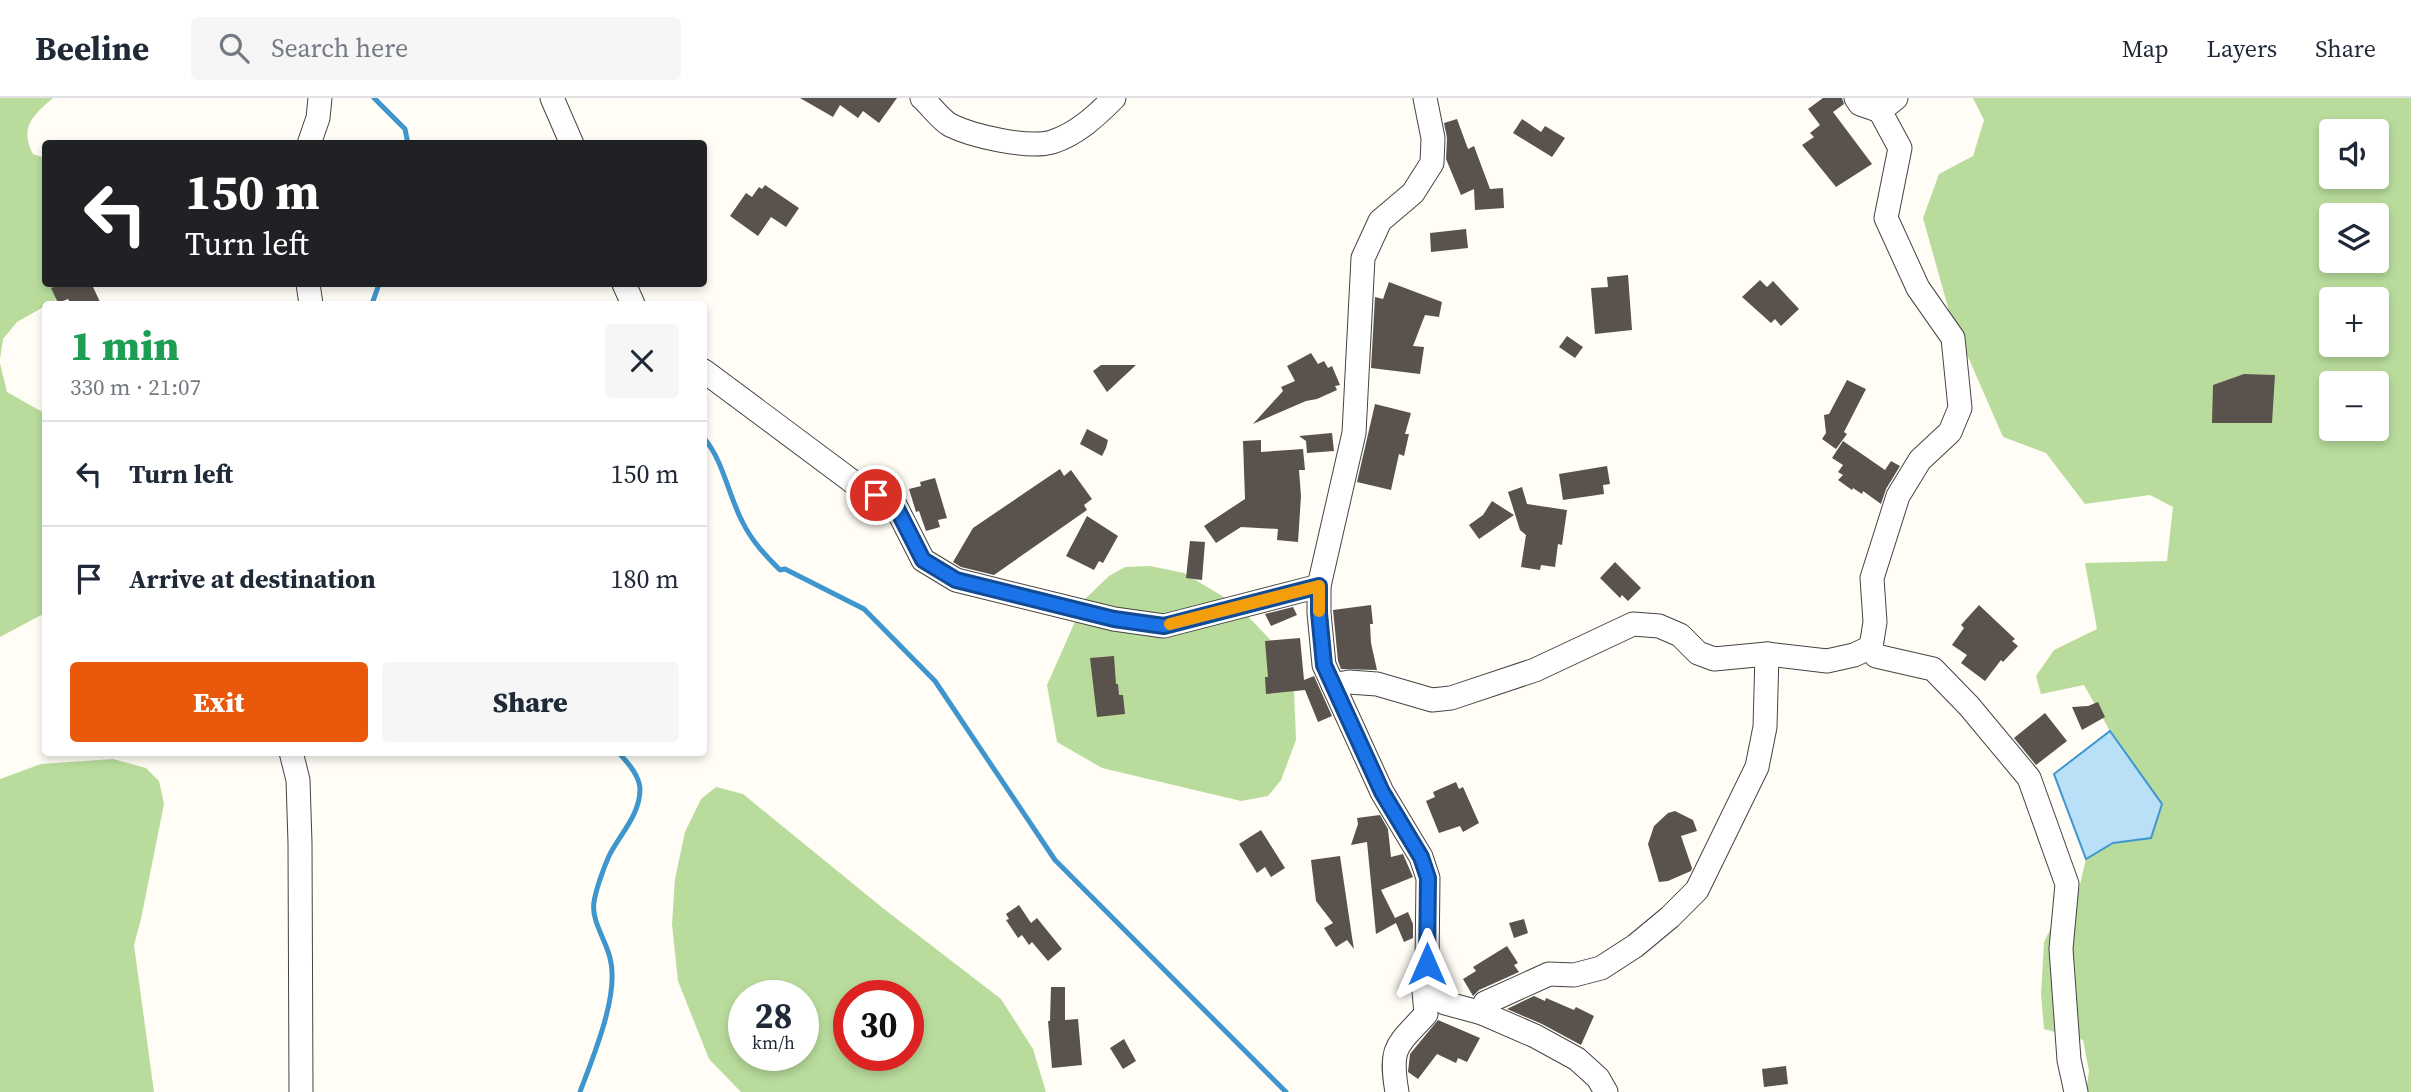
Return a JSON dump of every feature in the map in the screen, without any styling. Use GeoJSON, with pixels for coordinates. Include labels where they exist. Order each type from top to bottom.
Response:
{"type":"FeatureCollection","features":[{"type":"Feature","properties":{"kind":"street"},"geometry":{"type":"LineString","coordinates":[[310,140],[318,118],[320,98]]}},
{"type":"Feature","properties":{"kind":"street"},"geometry":{"type":"LineString","coordinates":[[552,98],[570,140]]}},
{"type":"Feature","properties":{"kind":"street"},"geometry":{"type":"LineString","coordinates":[[922,98],[948,124],[987,138],[1038,144],[1052,142],[1083,127],[1114,98]]}},
{"type":"Feature","properties":{"kind":"street"},"geometry":{"type":"LineString","coordinates":[[1425,98],[1433,138],[1432,163],[1413,193],[1380,221],[1363,258],[1354,433],[1319,586],[1324,665],[1382,792],[1421,857],[1428,878],[1427,964],[1445,1003],[1482,1013],[1535,1036],[1577,1059],[1598,1078],[1606,1092]]}},
{"type":"Feature","properties":{"kind":"street"},"geometry":{"type":"LineString","coordinates":[[1856,98],[1860,104],[1888,104],[1900,148],[1886,218],[1918,288],[1953,338],[1960,408],[1950,432],[1920,460],[1898,496],[1872,578],[1875,622],[1871,647],[1876,656],[1933,669],[1969,706],[2029,778],[2067,884],[2061,949],[2069,1060],[2076,1092]]}},
{"type":"Feature","properties":{"kind":"street"},"geometry":{"type":"LineString","coordinates":[[707,373],[857,485],[895,505],[923,560],[956,580],[1114,619],[1164,626],[1319,586]]}},
{"type":"Feature","properties":{"kind":"street"},"geometry":{"type":"LineString","coordinates":[[1333,685],[1349,682],[1377,684],[1432,700],[1451,698],[1535,670],[1633,624],[1658,626],[1679,635],[1698,653],[1714,659],[1767,654],[1827,662],[1871,647]]}},
{"type":"Feature","properties":{"kind":"street"},"geometry":{"type":"LineString","coordinates":[[1482,1013],[1485,1003],[1549,974],[1574,975],[1601,968],[1635,946],[1670,918],[1697,890],[1757,767],[1765,727],[1767,654]]}},
{"type":"Feature","properties":{"kind":"street"},"geometry":{"type":"LineString","coordinates":[[292,756],[298,780],[300,843],[301,1092]]}},
{"type":"Feature","properties":{"kind":"street"},"geometry":{"type":"LineString","coordinates":[[1396,1092],[1392,1068],[1395,1048],[1426,1014],[1422,964],[1427,964]]}},
{"type":"Feature","properties":{"kind":"green space"},"geometry":{"type":"Polygon","coordinates":[[[0,98],[53,98],[34,116],[27,137],[33,154],[42,157],[42,287],[79,287],[54,301],[42,301],[42,308],[17,322],[3,339],[0,359],[0,98]]]}},
{"type":"Feature","properties":{"kind":"green space"},"geometry":{"type":"Polygon","coordinates":[[[1973,98],[2411,98],[2411,1092],[2086,1092],[2089,1071],[2083,1040],[2044,1029],[2041,994],[2044,942],[2059,912],[2078,893],[2086,859],[2113,843],[2151,838],[2162,804],[2110,731],[2084,685],[2041,694],[2036,676],[2054,650],[2097,629],[2085,563],[2167,561],[2173,507],[2150,495],[2085,504],[2046,453],[2003,437],[1951,318],[1923,218],[1939,174],[1973,156],[1984,120],[1973,98]]]}},
{"type":"Feature","properties":{"kind":"green space"},"geometry":{"type":"Polygon","coordinates":[[[0,363],[7,392],[42,412],[42,615],[0,637],[0,363]]]}},
{"type":"Feature","properties":{"kind":"green space"},"geometry":{"type":"Polygon","coordinates":[[[1150,566],[1184,573],[1237,605],[1284,654],[1294,691],[1296,740],[1281,780],[1268,796],[1241,801],[1102,768],[1057,742],[1047,685],[1085,599],[1109,576],[1125,567],[1150,566]]]}},
{"type":"Feature","properties":{"kind":"green space"},"geometry":{"type":"Polygon","coordinates":[[[113,759],[146,768],[159,781],[164,804],[134,945],[154,1092],[0,1092],[0,779],[41,764],[113,759]]]}},
{"type":"Feature","properties":{"kind":"green space"},"geometry":{"type":"Polygon","coordinates":[[[716,787],[743,794],[884,909],[1001,999],[1033,1049],[1046,1092],[741,1092],[709,1059],[678,981],[672,924],[675,879],[685,832],[701,799],[716,787]]]}},
{"type":"Feature","properties":{"kind":"water"},"geometry":{"type":"Polygon","coordinates":[[[2110,731],[2162,804],[2151,838],[2113,843],[2086,859],[2054,774],[2110,731]]]}},
{"type":"Feature","properties":{"kind":"building"},"geometry":{"type":"Polygon","coordinates":[[[800,98],[897,98],[879,123],[863,111],[858,118],[840,105],[833,117],[800,98]]]}},
{"type":"Feature","properties":{"kind":"building"},"geometry":{"type":"Polygon","coordinates":[[[1823,98],[1842,98],[1844,104],[1833,112],[1872,164],[1836,187],[1802,145],[1814,137],[1810,133],[1820,125],[1808,109],[1823,98]]]}},
{"type":"Feature","properties":{"kind":"building"},"geometry":{"type":"Polygon","coordinates":[[[1457,119],[1468,149],[1474,146],[1490,189],[1503,188],[1504,208],[1475,210],[1474,189],[1461,195],[1446,159],[1447,138],[1444,123],[1457,119]]]}},
{"type":"Feature","properties":{"kind":"building"},"geometry":{"type":"Polygon","coordinates":[[[1522,119],[1541,132],[1545,126],[1565,138],[1552,157],[1513,133],[1522,119]]]}},
{"type":"Feature","properties":{"kind":"building"},"geometry":{"type":"Polygon","coordinates":[[[765,185],[799,208],[786,227],[771,217],[758,236],[730,216],[746,193],[752,197],[759,187],[762,189],[765,185]]]}},
{"type":"Feature","properties":{"kind":"building"},"geometry":{"type":"Polygon","coordinates":[[[1466,229],[1468,248],[1431,252],[1430,233],[1466,229]]]}},
{"type":"Feature","properties":{"kind":"building"},"geometry":{"type":"Polygon","coordinates":[[[1628,275],[1632,330],[1595,334],[1591,288],[1608,287],[1607,277],[1628,275]]]}},
{"type":"Feature","properties":{"kind":"building"},"geometry":{"type":"Polygon","coordinates":[[[1760,280],[1767,287],[1773,281],[1799,309],[1781,326],[1775,319],[1771,323],[1742,297],[1760,280]]]}},
{"type":"Feature","properties":{"kind":"building"},"geometry":{"type":"Polygon","coordinates":[[[1389,282],[1442,302],[1439,317],[1425,315],[1413,346],[1424,347],[1420,374],[1371,368],[1375,297],[1383,299],[1389,282]]]}},
{"type":"Feature","properties":{"kind":"building"},"geometry":{"type":"Polygon","coordinates":[[[93,287],[100,301],[57,301],[51,288],[93,287]]]}},
{"type":"Feature","properties":{"kind":"building"},"geometry":{"type":"Polygon","coordinates":[[[1567,336],[1583,347],[1575,358],[1559,347],[1567,336]]]}},
{"type":"Feature","properties":{"kind":"building"},"geometry":{"type":"Polygon","coordinates":[[[1311,353],[1318,364],[1324,361],[1328,368],[1332,366],[1340,385],[1335,386],[1337,390],[1253,424],[1283,391],[1281,387],[1295,381],[1287,366],[1311,353]]]}},
{"type":"Feature","properties":{"kind":"building"},"geometry":{"type":"Polygon","coordinates":[[[1101,365],[1136,365],[1107,392],[1093,371],[1101,365]]]}},
{"type":"Feature","properties":{"kind":"building"},"geometry":{"type":"Polygon","coordinates":[[[2244,374],[2275,375],[2272,423],[2212,423],[2213,385],[2244,374]]]}},
{"type":"Feature","properties":{"kind":"building"},"geometry":{"type":"Polygon","coordinates":[[[1847,380],[1866,389],[1844,432],[1847,434],[1836,449],[1822,439],[1826,433],[1824,415],[1829,414],[1847,380]]]}},
{"type":"Feature","properties":{"kind":"building"},"geometry":{"type":"Polygon","coordinates":[[[1375,404],[1411,413],[1405,434],[1409,434],[1404,456],[1399,454],[1391,490],[1357,482],[1375,404]]]}},
{"type":"Feature","properties":{"kind":"building"},"geometry":{"type":"Polygon","coordinates":[[[1087,429],[1108,440],[1102,456],[1080,444],[1087,429]]]}},
{"type":"Feature","properties":{"kind":"building"},"geometry":{"type":"Polygon","coordinates":[[[1332,433],[1334,451],[1307,453],[1306,441],[1299,436],[1332,433]]]}},
{"type":"Feature","properties":{"kind":"building"},"geometry":{"type":"Polygon","coordinates":[[[1261,440],[1261,452],[1303,449],[1305,470],[1299,470],[1301,496],[1298,542],[1277,540],[1278,529],[1241,527],[1216,543],[1204,526],[1245,499],[1243,441],[1261,440]]]}},
{"type":"Feature","properties":{"kind":"building"},"geometry":{"type":"Polygon","coordinates":[[[1843,441],[1885,470],[1891,461],[1900,466],[1886,489],[1881,504],[1863,491],[1862,494],[1853,488],[1852,490],[1838,480],[1843,475],[1838,472],[1843,465],[1832,458],[1843,441]]]}},
{"type":"Feature","properties":{"kind":"building"},"geometry":{"type":"Polygon","coordinates":[[[1607,466],[1610,484],[1603,485],[1604,494],[1563,500],[1559,474],[1607,466]]]}},
{"type":"Feature","properties":{"kind":"building"},"geometry":{"type":"Polygon","coordinates":[[[1060,469],[1064,476],[1071,470],[1092,499],[1084,505],[1087,510],[994,575],[961,567],[953,562],[973,528],[1060,469]]]}},
{"type":"Feature","properties":{"kind":"building"},"geometry":{"type":"Polygon","coordinates":[[[935,478],[947,518],[938,520],[940,527],[926,531],[919,511],[916,512],[909,489],[921,486],[920,482],[935,478]]]}},
{"type":"Feature","properties":{"kind":"building"},"geometry":{"type":"Polygon","coordinates":[[[1522,487],[1527,504],[1567,510],[1562,545],[1558,544],[1555,567],[1541,565],[1540,570],[1521,567],[1526,535],[1520,530],[1508,492],[1522,487]]]}},
{"type":"Feature","properties":{"kind":"building"},"geometry":{"type":"Polygon","coordinates":[[[1492,501],[1514,515],[1479,539],[1469,525],[1483,515],[1492,501]]]}},
{"type":"Feature","properties":{"kind":"building"},"geometry":{"type":"Polygon","coordinates":[[[1087,516],[1118,536],[1103,563],[1099,561],[1094,570],[1066,556],[1087,516]]]}},
{"type":"Feature","properties":{"kind":"building"},"geometry":{"type":"Polygon","coordinates":[[[1190,541],[1205,542],[1202,580],[1186,578],[1190,541]]]}},
{"type":"Feature","properties":{"kind":"building"},"geometry":{"type":"Polygon","coordinates":[[[1615,562],[1641,588],[1628,601],[1622,595],[1620,598],[1600,578],[1615,562]]]}},
{"type":"Feature","properties":{"kind":"building"},"geometry":{"type":"Polygon","coordinates":[[[1371,605],[1371,643],[1377,670],[1341,669],[1333,610],[1371,605]]]}},
{"type":"Feature","properties":{"kind":"building"},"geometry":{"type":"Polygon","coordinates":[[[1979,605],[2015,639],[2012,641],[2018,646],[2003,662],[2001,660],[1985,681],[1961,663],[1967,655],[1952,645],[1964,628],[1961,625],[1979,605]]]}},
{"type":"Feature","properties":{"kind":"building"},"geometry":{"type":"Polygon","coordinates":[[[1293,607],[1297,615],[1271,626],[1265,614],[1293,607]]]}},
{"type":"Feature","properties":{"kind":"building"},"geometry":{"type":"Polygon","coordinates":[[[1300,638],[1304,680],[1314,676],[1332,716],[1318,722],[1305,690],[1266,694],[1265,677],[1268,677],[1265,641],[1300,638]]]}},
{"type":"Feature","properties":{"kind":"building"},"geometry":{"type":"Polygon","coordinates":[[[1114,656],[1116,684],[1119,695],[1123,695],[1125,714],[1097,717],[1090,658],[1114,656]]]}},
{"type":"Feature","properties":{"kind":"building"},"geometry":{"type":"Polygon","coordinates":[[[2098,702],[2105,717],[2082,730],[2072,707],[2098,702]]]}},
{"type":"Feature","properties":{"kind":"building"},"geometry":{"type":"Polygon","coordinates":[[[2045,713],[2067,741],[2036,765],[2014,738],[2045,713]]]}},
{"type":"Feature","properties":{"kind":"building"},"geometry":{"type":"Polygon","coordinates":[[[1456,782],[1459,789],[1463,787],[1479,823],[1463,832],[1460,826],[1439,833],[1426,801],[1435,797],[1433,792],[1456,782]]]}},
{"type":"Feature","properties":{"kind":"building"},"geometry":{"type":"Polygon","coordinates":[[[1675,811],[1693,820],[1697,831],[1681,836],[1692,868],[1691,871],[1668,881],[1659,882],[1648,844],[1654,826],[1668,813],[1675,811]]]}},
{"type":"Feature","properties":{"kind":"building"},"geometry":{"type":"Polygon","coordinates":[[[1380,815],[1388,829],[1391,857],[1403,854],[1413,877],[1381,890],[1395,918],[1408,912],[1413,924],[1413,938],[1404,942],[1396,923],[1376,934],[1367,842],[1351,845],[1358,824],[1357,818],[1380,815]]]}},
{"type":"Feature","properties":{"kind":"building"},"geometry":{"type":"Polygon","coordinates":[[[1261,830],[1285,868],[1271,877],[1265,867],[1257,873],[1239,844],[1261,830]]]}},
{"type":"Feature","properties":{"kind":"building"},"geometry":{"type":"Polygon","coordinates":[[[1340,856],[1354,949],[1347,940],[1336,947],[1324,928],[1333,923],[1316,901],[1311,860],[1340,856]]]}},
{"type":"Feature","properties":{"kind":"building"},"geometry":{"type":"Polygon","coordinates":[[[1019,905],[1031,923],[1037,918],[1062,949],[1048,961],[1032,942],[1029,945],[1022,935],[1018,938],[1006,920],[1009,919],[1006,914],[1019,905]]]}},
{"type":"Feature","properties":{"kind":"building"},"geometry":{"type":"Polygon","coordinates":[[[1524,919],[1528,933],[1514,938],[1509,923],[1524,919]]]}},
{"type":"Feature","properties":{"kind":"building"},"geometry":{"type":"Polygon","coordinates":[[[1507,946],[1518,963],[1514,965],[1519,972],[1479,990],[1473,996],[1463,979],[1476,971],[1473,967],[1507,946]]]}},
{"type":"Feature","properties":{"kind":"building"},"geometry":{"type":"Polygon","coordinates":[[[1051,987],[1065,987],[1065,1020],[1078,1019],[1082,1065],[1052,1068],[1048,1021],[1051,987]]]}},
{"type":"Feature","properties":{"kind":"building"},"geometry":{"type":"Polygon","coordinates":[[[1534,996],[1574,1010],[1576,1007],[1594,1016],[1581,1045],[1507,1009],[1534,996]]]}},
{"type":"Feature","properties":{"kind":"building"},"geometry":{"type":"Polygon","coordinates":[[[1438,1020],[1480,1038],[1467,1062],[1458,1058],[1456,1063],[1437,1054],[1418,1079],[1408,1072],[1410,1054],[1438,1020]]]}},
{"type":"Feature","properties":{"kind":"building"},"geometry":{"type":"Polygon","coordinates":[[[1124,1039],[1136,1061],[1123,1069],[1110,1048],[1124,1039]]]}},
{"type":"Feature","properties":{"kind":"building"},"geometry":{"type":"Polygon","coordinates":[[[1786,1066],[1788,1084],[1764,1087],[1762,1069],[1786,1066]]]}},
{"type":"Feature","properties":{"kind":"waterway"},"geometry":{"type":"LineString","coordinates":[[374,98],[405,129],[407,140]]}},
{"type":"Feature","properties":{"kind":"waterway"},"geometry":{"type":"LineString","coordinates":[[373,301],[378,287]]}},
{"type":"Feature","properties":{"kind":"waterway"},"geometry":{"type":"LineString","coordinates":[[707,442],[721,468],[743,523],[764,553],[780,570],[785,569],[864,609],[935,681],[1055,860],[1286,1092]]}},
{"type":"Feature","properties":{"kind":"waterway"},"geometry":{"type":"LineString","coordinates":[[580,1092],[604,1025],[611,989],[610,958],[595,916],[595,897],[609,856],[633,816],[639,798],[637,778],[621,756]]}},
{"type":"Feature","properties":{"kind":"slow traffic"},"geometry":{"type":"LineString","coordinates":[[1170,624],[1319,586],[1319,611]]}},
{"type":"Feature","properties":{"kind":"route"},"geometry":{"type":"LineString","coordinates":[[876,495],[895,505],[923,560],[956,580],[1114,619],[1164,626],[1319,586],[1324,665],[1382,792],[1421,857],[1428,878],[1427,964]]}}]}
